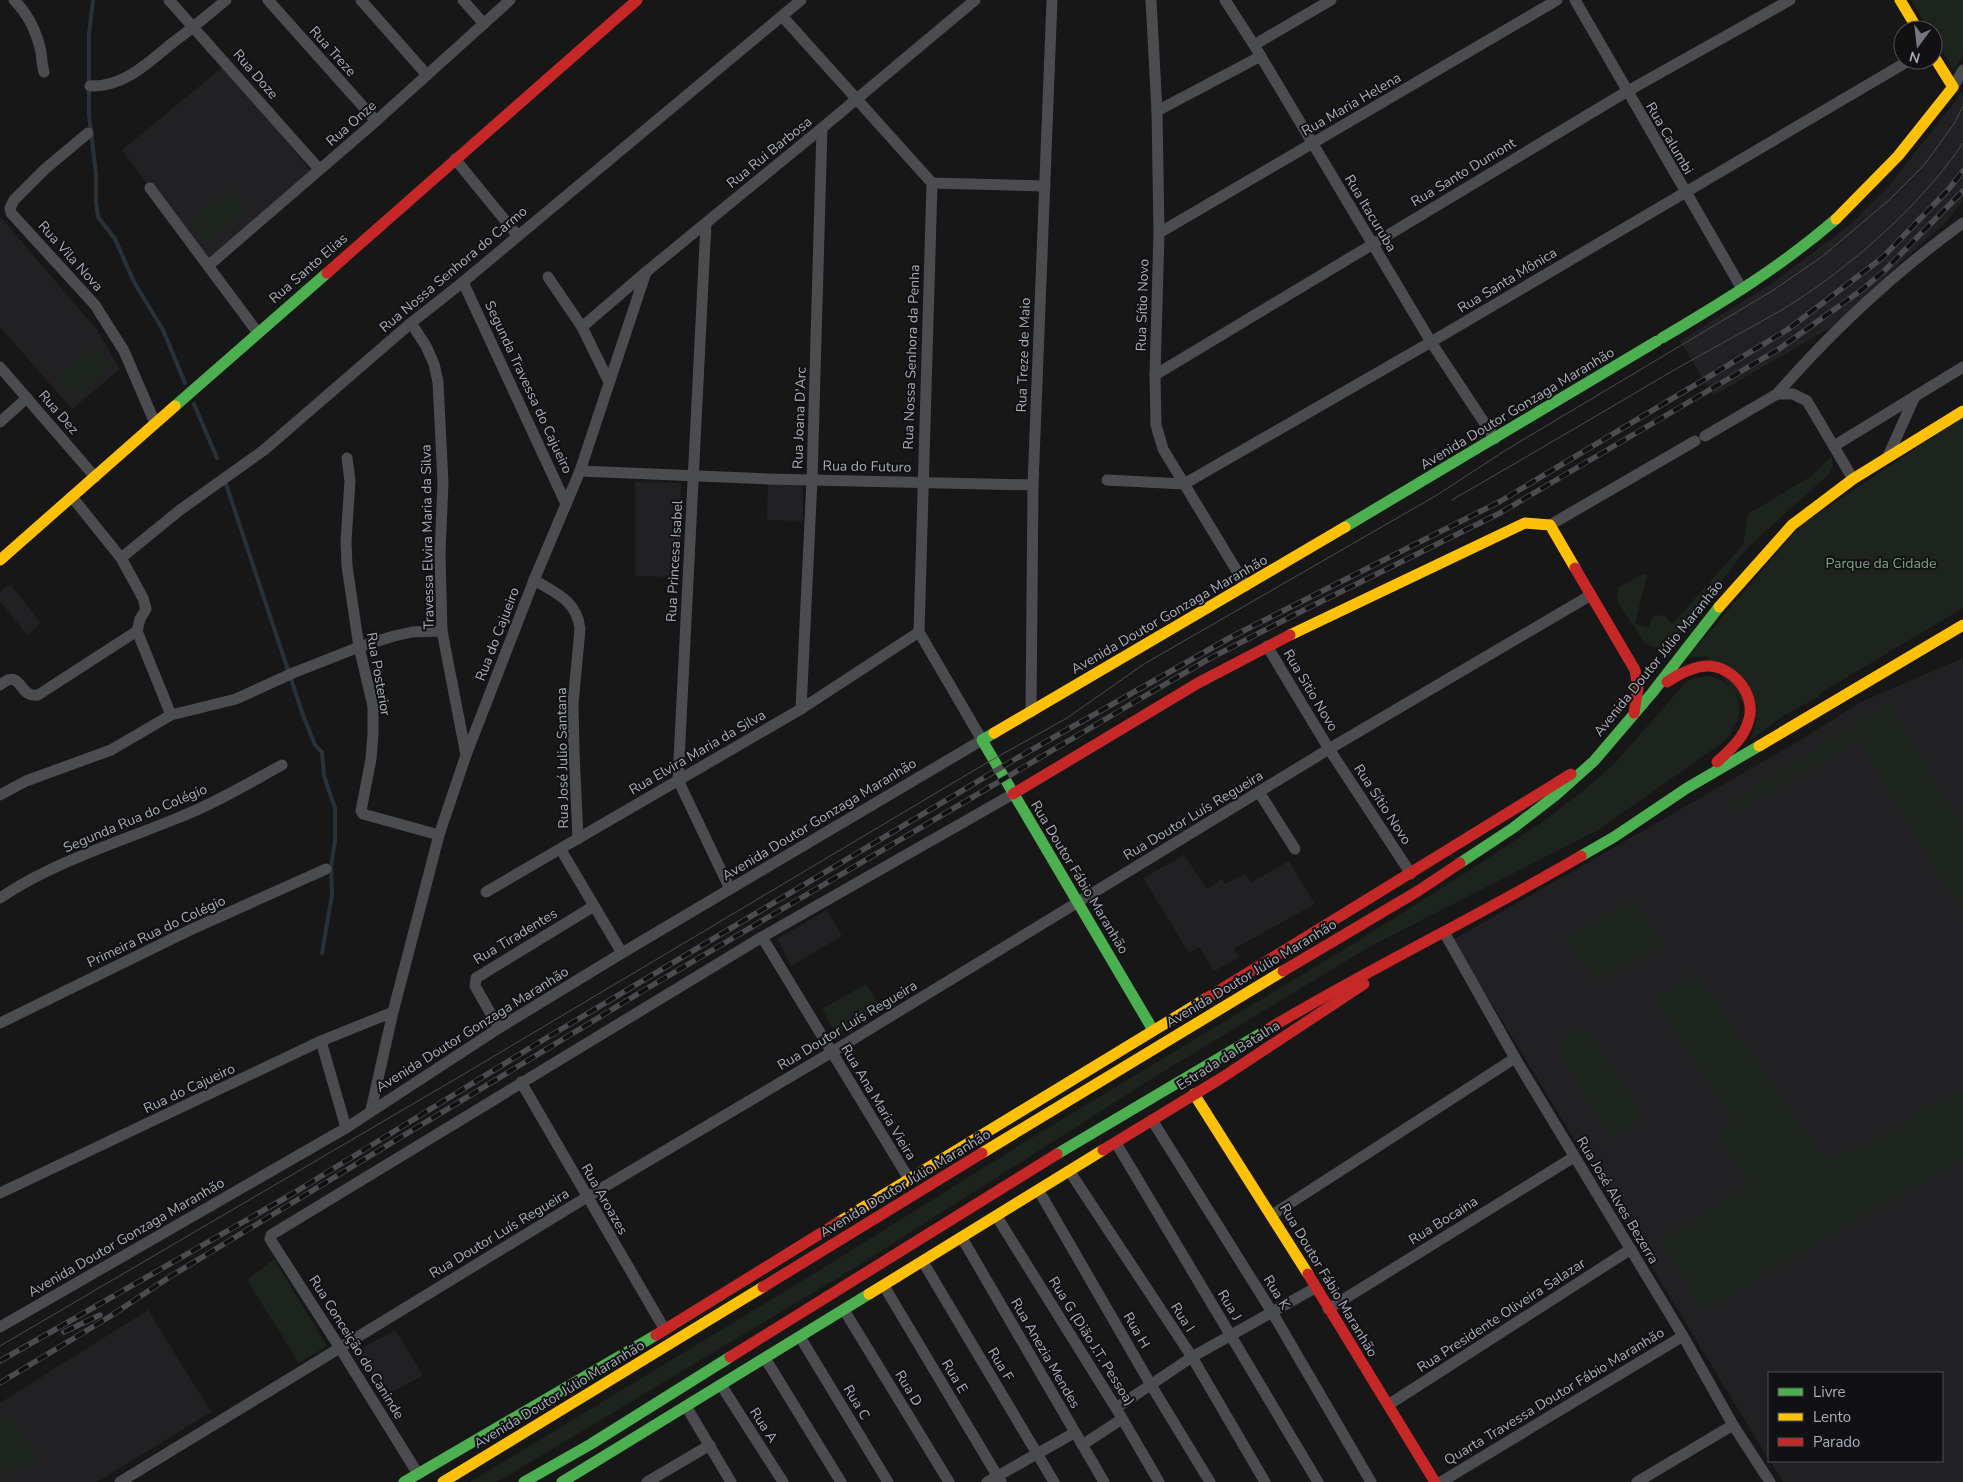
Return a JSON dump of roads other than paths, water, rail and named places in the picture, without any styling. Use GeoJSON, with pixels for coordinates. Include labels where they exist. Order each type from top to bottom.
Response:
{"type":"FeatureCollection","features":[{"type":"Feature","properties":{"kind":"main road","name":"Rua Santo Elias"},"geometry":{"type":"LineString","coordinates":[[0,560],[637,0]]}},
{"type":"Feature","properties":{"kind":"main road"},"geometry":{"type":"LineString","coordinates":[[1900,0],[1912,20]]}},
{"type":"Feature","properties":{"kind":"main road"},"geometry":{"type":"LineString","coordinates":[[1942,70],[1953,87]]}},
{"type":"Feature","properties":{"kind":"main road","name":"Avenida Doutor Gonzaga Maranhão"},"geometry":{"type":"LineString","coordinates":[[982,740],[1495,439],[1742,289],[1791,257],[1831,224],[1882,173],[1927,124],[1953,87]]}},
{"type":"Feature","properties":{"kind":"main road","name":"Avenida Doutor Júlio Maranhão"},"geometry":{"type":"LineString","coordinates":[[443,1482],[1192,1025],[1418,891],[1513,828],[1556,795],[1594,761],[1652,693],[1726,597],[1792,525],[1852,478],[1963,411]]}},
{"type":"Feature","properties":{"kind":"main road"},"geometry":{"type":"LineString","coordinates":[[1013,794],[1198,683],[1267,646],[1524,523],[1550,525],[1632,663],[1637,674],[1639,694],[1634,715]]}},
{"type":"Feature","properties":{"kind":"main road"},"geometry":{"type":"LineString","coordinates":[[524,1482],[591,1444],[1031,1169],[1308,1005],[1573,862],[1687,788],[1963,625]]}},
{"type":"Feature","properties":{"kind":"main road"},"geometry":{"type":"LineString","coordinates":[[1888,670],[1955,644]]}},
{"type":"Feature","properties":{"kind":"main road"},"geometry":{"type":"LineString","coordinates":[[1652,693],[1673,678],[1692,668],[1709,665],[1722,667],[1728,671],[1739,680],[1748,695],[1750,703],[1749,721],[1742,737],[1724,756],[1687,788]]}},
{"type":"Feature","properties":{"kind":"main road","name":"Rua Doutor Fábio Maranhão"},"geometry":{"type":"LineString","coordinates":[[982,740],[1153,1030]]}},
{"type":"Feature","properties":{"kind":"main road"},"geometry":{"type":"LineString","coordinates":[[1411,874],[1547,788],[1594,761]]}},
{"type":"Feature","properties":{"kind":"main road","name":"Avenida Doutor Júlio Maranhão"},"geometry":{"type":"LineString","coordinates":[[404,1482],[665,1330],[909,1179],[1411,874]]}},
{"type":"Feature","properties":{"kind":"main road","name":"Estrada da Batalha"},"geometry":{"type":"LineString","coordinates":[[1040,1191],[1290,1034],[1429,941]]}},
{"type":"Feature","properties":{"kind":"main road","name":"Rua Doutor Fábio Maranhão"},"geometry":{"type":"LineString","coordinates":[[1194,1094],[1272,1215],[1434,1482]]}},
{"type":"Feature","properties":{"kind":"main road"},"geometry":{"type":"LineString","coordinates":[[562,1482],[1040,1191]]}},
{"type":"Feature","properties":{"kind":"street"},"geometry":{"type":"LineString","coordinates":[[14,0],[28,18],[39,45],[44,72]]}},
{"type":"Feature","properties":{"kind":"street","name":"Rua Doze"},"geometry":{"type":"LineString","coordinates":[[170,0],[319,170]]}},
{"type":"Feature","properties":{"kind":"street"},"geometry":{"type":"LineString","coordinates":[[90,86],[101,86],[127,77],[195,27],[226,0]]}},
{"type":"Feature","properties":{"kind":"street","name":"Rua Treze"},"geometry":{"type":"LineString","coordinates":[[268,0],[376,121]]}},
{"type":"Feature","properties":{"kind":"street"},"geometry":{"type":"LineString","coordinates":[[361,0],[427,75]]}},
{"type":"Feature","properties":{"kind":"street"},"geometry":{"type":"LineString","coordinates":[[463,0],[484,24]]}},
{"type":"Feature","properties":{"kind":"street","name":"Rua Onze"},"geometry":{"type":"LineString","coordinates":[[208,266],[376,121],[510,0]]}},
{"type":"Feature","properties":{"kind":"street","name":"Rua Nossa Senhora do Carmo"},"geometry":{"type":"LineString","coordinates":[[121,558],[180,510],[264,450],[411,323],[463,282],[801,0]]}},
{"type":"Feature","properties":{"kind":"street","name":"Rua Rui Barbosa"},"geometry":{"type":"LineString","coordinates":[[582,327],[975,0]]}},
{"type":"Feature","properties":{"kind":"street","name":"Rua Treze de Maio"},"geometry":{"type":"LineString","coordinates":[[1031,712],[1033,485],[1052,0]]}},
{"type":"Feature","properties":{"kind":"street","name":"Rua Sítio Novo"},"geometry":{"type":"LineString","coordinates":[[1151,0],[1157,111],[1159,233],[1155,375],[1158,434],[1163,449],[1246,586]]}},
{"type":"Feature","properties":{"kind":"street","name":"Rua Itacuruba"},"geometry":{"type":"LineString","coordinates":[[1225,0],[1261,56],[1431,342],[1495,439]]}},
{"type":"Feature","properties":{"kind":"street"},"geometry":{"type":"LineString","coordinates":[[1254,45],[1331,0]]}},
{"type":"Feature","properties":{"kind":"street","name":"Rua Maria Helena"},"geometry":{"type":"LineString","coordinates":[[1159,233],[1557,0]]}},
{"type":"Feature","properties":{"kind":"street","name":"Rua Calumbi"},"geometry":{"type":"LineString","coordinates":[[1575,0],[1626,92],[1742,289]]}},
{"type":"Feature","properties":{"kind":"street","name":"Rua Santo Dumont"},"geometry":{"type":"LineString","coordinates":[[1155,375],[1626,92],[1790,0]]}},
{"type":"Feature","properties":{"kind":"street"},"geometry":{"type":"LineString","coordinates":[[782,16],[932,183],[1045,186]]}},
{"type":"Feature","properties":{"kind":"street"},"geometry":{"type":"LineString","coordinates":[[1157,111],[1261,56]]}},
{"type":"Feature","properties":{"kind":"street","name":"Rua Santa Mônica"},"geometry":{"type":"LineString","coordinates":[[1184,484],[1431,342],[1893,70]]}},
{"type":"Feature","properties":{"kind":"street","name":"Avenida Doutor Gonzaga Maranhão"},"geometry":{"type":"LineString","coordinates":[[1953,87],[1963,70]]}},
{"type":"Feature","properties":{"kind":"street","name":"Rua Joana D'Arc"},"geometry":{"type":"LineString","coordinates":[[801,709],[812,480],[822,128]]}},
{"type":"Feature","properties":{"kind":"street","name":"Rua Vila Nova"},"geometry":{"type":"LineString","coordinates":[[88,133],[39,175],[14,200],[10,208],[11,213],[95,304],[124,351],[155,423]]}},
{"type":"Feature","properties":{"kind":"street"},"geometry":{"type":"LineString","coordinates":[[455,159],[518,235]]}},
{"type":"Feature","properties":{"kind":"street","name":"Rua Nossa Senhora da Penha"},"geometry":{"type":"LineString","coordinates":[[919,632],[932,183]]}},
{"type":"Feature","properties":{"kind":"street"},"geometry":{"type":"LineString","coordinates":[[150,188],[258,333]]}},
{"type":"Feature","properties":{"kind":"street","name":"Rua Princesa Isabel"},"geometry":{"type":"LineString","coordinates":[[706,223],[678,780],[730,889]]}},
{"type":"Feature","properties":{"kind":"street"},"geometry":{"type":"LineString","coordinates":[[1550,525],[1777,394],[1804,363],[1892,279],[1926,250],[1963,223]]}},
{"type":"Feature","properties":{"kind":"street","name":"Rua do Cajueiro"},"geometry":{"type":"LineString","coordinates":[[371,1110],[393,1012],[440,835],[466,755],[534,580],[580,471],[646,272]]}},
{"type":"Feature","properties":{"kind":"street"},"geometry":{"type":"LineString","coordinates":[[548,277],[582,327],[609,382]]}},
{"type":"Feature","properties":{"kind":"street","name":"Segunda Travessa do Cajueiro"},"geometry":{"type":"LineString","coordinates":[[463,282],[566,504]]}},
{"type":"Feature","properties":{"kind":"street","name":"Travessa Elvira Maria da Silva"},"geometry":{"type":"LineString","coordinates":[[411,323],[426,346],[434,364],[438,382],[443,483],[440,554],[442,631],[466,755]]}},
{"type":"Feature","properties":{"kind":"street","name":"Rua Dez"},"geometry":{"type":"LineString","coordinates":[[0,367],[95,477]]}},
{"type":"Feature","properties":{"kind":"street"},"geometry":{"type":"LineString","coordinates":[[1834,446],[1963,367]]}},
{"type":"Feature","properties":{"kind":"street"},"geometry":{"type":"LineString","coordinates":[[1777,394],[1793,394],[1802,398],[1814,411],[1852,478]]}},
{"type":"Feature","properties":{"kind":"street"},"geometry":{"type":"LineString","coordinates":[[1887,458],[1914,396]]}},
{"type":"Feature","properties":{"kind":"street"},"geometry":{"type":"LineString","coordinates":[[0,422],[27,398]]}},
{"type":"Feature","properties":{"kind":"street","name":"Rua Posterior"},"geometry":{"type":"LineString","coordinates":[[347,458],[350,481],[346,541],[347,566],[359,647],[372,706],[373,733],[371,759],[361,809],[362,812],[440,835]]}},
{"type":"Feature","properties":{"kind":"street","name":"Rua do Futuro"},"geometry":{"type":"LineString","coordinates":[[580,471],[692,477],[1033,485]]}},
{"type":"Feature","properties":{"kind":"street"},"geometry":{"type":"LineString","coordinates":[[1107,480],[1184,484]]}},
{"type":"Feature","properties":{"kind":"street"},"geometry":{"type":"LineString","coordinates":[[72,497],[121,558],[143,598],[146,607],[140,619],[138,631],[171,715]]}},
{"type":"Feature","properties":{"kind":"street","name":"Rua José Julio Santana"},"geometry":{"type":"LineString","coordinates":[[534,580],[567,600],[575,609],[579,619],[580,629],[573,704],[578,839]]}},
{"type":"Feature","properties":{"kind":"street","name":"Rua Doutor Luís Regueira"},"geometry":{"type":"LineString","coordinates":[[126,1480],[587,1197],[832,1052],[1329,749],[1591,595]]}},
{"type":"Feature","properties":{"kind":"street"},"geometry":{"type":"LineString","coordinates":[[0,685],[12,678],[17,680],[24,691],[30,695],[38,695],[138,631]]}},
{"type":"Feature","properties":{"kind":"street"},"geometry":{"type":"LineString","coordinates":[[0,795],[26,781],[110,750],[171,715],[236,699],[293,673],[359,647],[394,636],[412,632],[442,631]]}},
{"type":"Feature","properties":{"kind":"street"},"geometry":{"type":"LineString","coordinates":[[919,632],[982,740]]}},
{"type":"Feature","properties":{"kind":"street","name":"Rua Elvira Maria da Silva"},"geometry":{"type":"LineString","coordinates":[[486,892],[562,850],[801,709],[919,632]]}},
{"type":"Feature","properties":{"kind":"street","name":"Rua Sitio Novo"},"geometry":{"type":"LineString","coordinates":[[1267,646],[1329,749]]}},
{"type":"Feature","properties":{"kind":"street","name":"Avenida Doutor Gonzaga Maranhão"},"geometry":{"type":"LineString","coordinates":[[0,1327],[346,1128],[499,1028],[982,740]]}},
{"type":"Feature","properties":{"kind":"street","name":"Rua Sítio Novo"},"geometry":{"type":"LineString","coordinates":[[1329,749],[1411,874]]}},
{"type":"Feature","properties":{"kind":"street","name":"Segunda Rua do Colégio"},"geometry":{"type":"LineString","coordinates":[[0,898],[56,867],[182,817],[282,766]]}},
{"type":"Feature","properties":{"kind":"street"},"geometry":{"type":"LineString","coordinates":[[1259,792],[1295,849]]}},
{"type":"Feature","properties":{"kind":"street"},"geometry":{"type":"LineString","coordinates":[[521,1082],[762,938],[1013,794]]}},
{"type":"Feature","properties":{"kind":"street"},"geometry":{"type":"LineString","coordinates":[[562,850],[622,953]]}},
{"type":"Feature","properties":{"kind":"street","name":"Primeira Rua do Colégio"},"geometry":{"type":"LineString","coordinates":[[0,1023],[190,930],[326,869]]}},
{"type":"Feature","properties":{"kind":"street","name":"Rua Tiradentes"},"geometry":{"type":"LineString","coordinates":[[499,1028],[475,986],[476,978],[594,906]]}},
{"type":"Feature","properties":{"kind":"street","name":"Rua José Alves Bezerra"},"geometry":{"type":"LineString","coordinates":[[1444,932],[1515,1058],[1683,1336],[1733,1425],[1770,1482]]}},
{"type":"Feature","properties":{"kind":"street","name":"Rua Ana Maria Vieira"},"geometry":{"type":"LineString","coordinates":[[762,938],[909,1179]]}},
{"type":"Feature","properties":{"kind":"street","name":"Rua do Cajueiro"},"geometry":{"type":"LineString","coordinates":[[0,1193],[321,1041],[393,1012]]}},
{"type":"Feature","properties":{"kind":"street"},"geometry":{"type":"LineString","coordinates":[[321,1041],[346,1128]]}},
{"type":"Feature","properties":{"kind":"street"},"geometry":{"type":"LineString","coordinates":[[1272,1215],[1515,1058]]}},
{"type":"Feature","properties":{"kind":"street","name":"Rua Aroazes"},"geometry":{"type":"LineString","coordinates":[[521,1082],[665,1330]]}},
{"type":"Feature","properties":{"kind":"street","name":"Rua Conceição do Caninde"},"geometry":{"type":"LineString","coordinates":[[418,1474],[269,1238],[270,1235],[521,1082]]}},
{"type":"Feature","properties":{"kind":"street","name":"Rua K"},"geometry":{"type":"LineString","coordinates":[[1152,1120],[1272,1312],[1371,1482]]}},
{"type":"Feature","properties":{"kind":"street","name":"Rua J"},"geometry":{"type":"LineString","coordinates":[[1116,1143],[1318,1482]]}},
{"type":"Feature","properties":{"kind":"street","name":"Rua Bocaina"},"geometry":{"type":"LineString","coordinates":[[1328,1309],[1574,1157]]}},
{"type":"Feature","properties":{"kind":"street","name":"Rua I"},"geometry":{"type":"LineString","coordinates":[[1070,1172],[1192,1357],[1266,1482]]}},
{"type":"Feature","properties":{"kind":"street","name":"Rua H"},"geometry":{"type":"LineString","coordinates":[[1040,1191],[1151,1385],[1210,1482]]}},
{"type":"Feature","properties":{"kind":"street","name":"Rua G (Dião J.T. Pessoa)"},"geometry":{"type":"LineString","coordinates":[[997,1217],[1116,1408],[1159,1482]]}},
{"type":"Feature","properties":{"kind":"street","name":"Rua Anezia Mendes"},"geometry":{"type":"LineString","coordinates":[[962,1238],[1104,1482]]}},
{"type":"Feature","properties":{"kind":"street","name":"Rua Presidente Oliveira Salazar"},"geometry":{"type":"LineString","coordinates":[[1388,1405],[1631,1249]]}},
{"type":"Feature","properties":{"kind":"street","name":"Rua F"},"geometry":{"type":"LineString","coordinates":[[923,1262],[1054,1482]]}},
{"type":"Feature","properties":{"kind":"street","name":"Rua E"},"geometry":{"type":"LineString","coordinates":[[884,1286],[995,1480]]}},
{"type":"Feature","properties":{"kind":"street"},"geometry":{"type":"LineString","coordinates":[[1116,1408],[1192,1357],[1315,1288]]}},
{"type":"Feature","properties":{"kind":"street","name":"Rua D"},"geometry":{"type":"LineString","coordinates":[[844,1310],[949,1482]]}},
{"type":"Feature","properties":{"kind":"street","name":"Quarta Travessa Doutor Fábio Maranhão"},"geometry":{"type":"LineString","coordinates":[[1441,1482],[1683,1336]]}},
{"type":"Feature","properties":{"kind":"street","name":"Rua C"},"geometry":{"type":"LineString","coordinates":[[800,1337],[888,1482]]}},
{"type":"Feature","properties":{"kind":"street"},"geometry":{"type":"LineString","coordinates":[[764,1358],[841,1482]]}},
{"type":"Feature","properties":{"kind":"street","name":"Rua A"},"geometry":{"type":"LineString","coordinates":[[721,1385],[783,1482]]}},
{"type":"Feature","properties":{"kind":"street"},"geometry":{"type":"LineString","coordinates":[[686,1406],[731,1482]]}},
{"type":"Feature","properties":{"kind":"street"},"geometry":{"type":"LineString","coordinates":[[1082,1445],[1122,1419]]}},
{"type":"Feature","properties":{"kind":"street"},"geometry":{"type":"LineString","coordinates":[[1637,1482],[1733,1425]]}},
{"type":"Feature","properties":{"kind":"street"},"geometry":{"type":"LineString","coordinates":[[995,1480],[1074,1433]]}},
{"type":"Feature","properties":{"kind":"street"},"geometry":{"type":"LineString","coordinates":[[647,1482],[710,1445]]}},
{"type":"Feature","properties":{"kind":"waterway"},"geometry":{"type":"LineString","coordinates":[[93,0],[89,34],[89,115],[96,174],[98,217],[115,239],[134,282],[163,330],[185,383]]}},
{"type":"Feature","properties":{"kind":"waterway"},"geometry":{"type":"LineString","coordinates":[[194,404],[217,458]]}},
{"type":"Feature","properties":{"kind":"waterway"},"geometry":{"type":"LineString","coordinates":[[225,481],[303,715],[315,745],[322,752],[324,776],[335,808],[335,841],[331,866],[332,895],[322,953]]}},
{"type":"Feature","properties":{"kind":"tram line"},"geometry":{"type":"LineString","coordinates":[[0,1346],[464,1074],[983,765],[1067,718],[1144,664],[1437,495],[1506,450],[1772,291],[1823,256],[1889,200],[1924,165],[1954,124],[1963,106]]}},
{"type":"Feature","properties":{"kind":"tram line"},"geometry":{"type":"LineString","coordinates":[[1452,500],[1805,295],[1855,258],[1903,214],[1925,191],[1963,143]]}},
{"type":"Feature","properties":{"kind":"railway"},"geometry":{"type":"LineString","coordinates":[[0,1361],[292,1194],[538,1043],[1017,758],[1233,636],[1499,502],[1787,330],[1882,258],[1948,190],[1963,171]]}},
{"type":"Feature","properties":{"kind":"railway"},"geometry":{"type":"LineString","coordinates":[[0,1383],[109,1317],[171,1276],[646,989],[1138,700],[1207,660],[1500,513],[1779,349],[1863,289],[1885,270],[1963,191]]}},
{"type":"Feature","properties":{"kind":"railway"},"geometry":{"type":"LineString","coordinates":[[64,1332],[100,1315]]}},
{"type":"Feature","properties":{"kind":"park label","name":"Parque da Cidade"},"geometry":{"type":"Point","coordinates":[1881,563]}}]}
